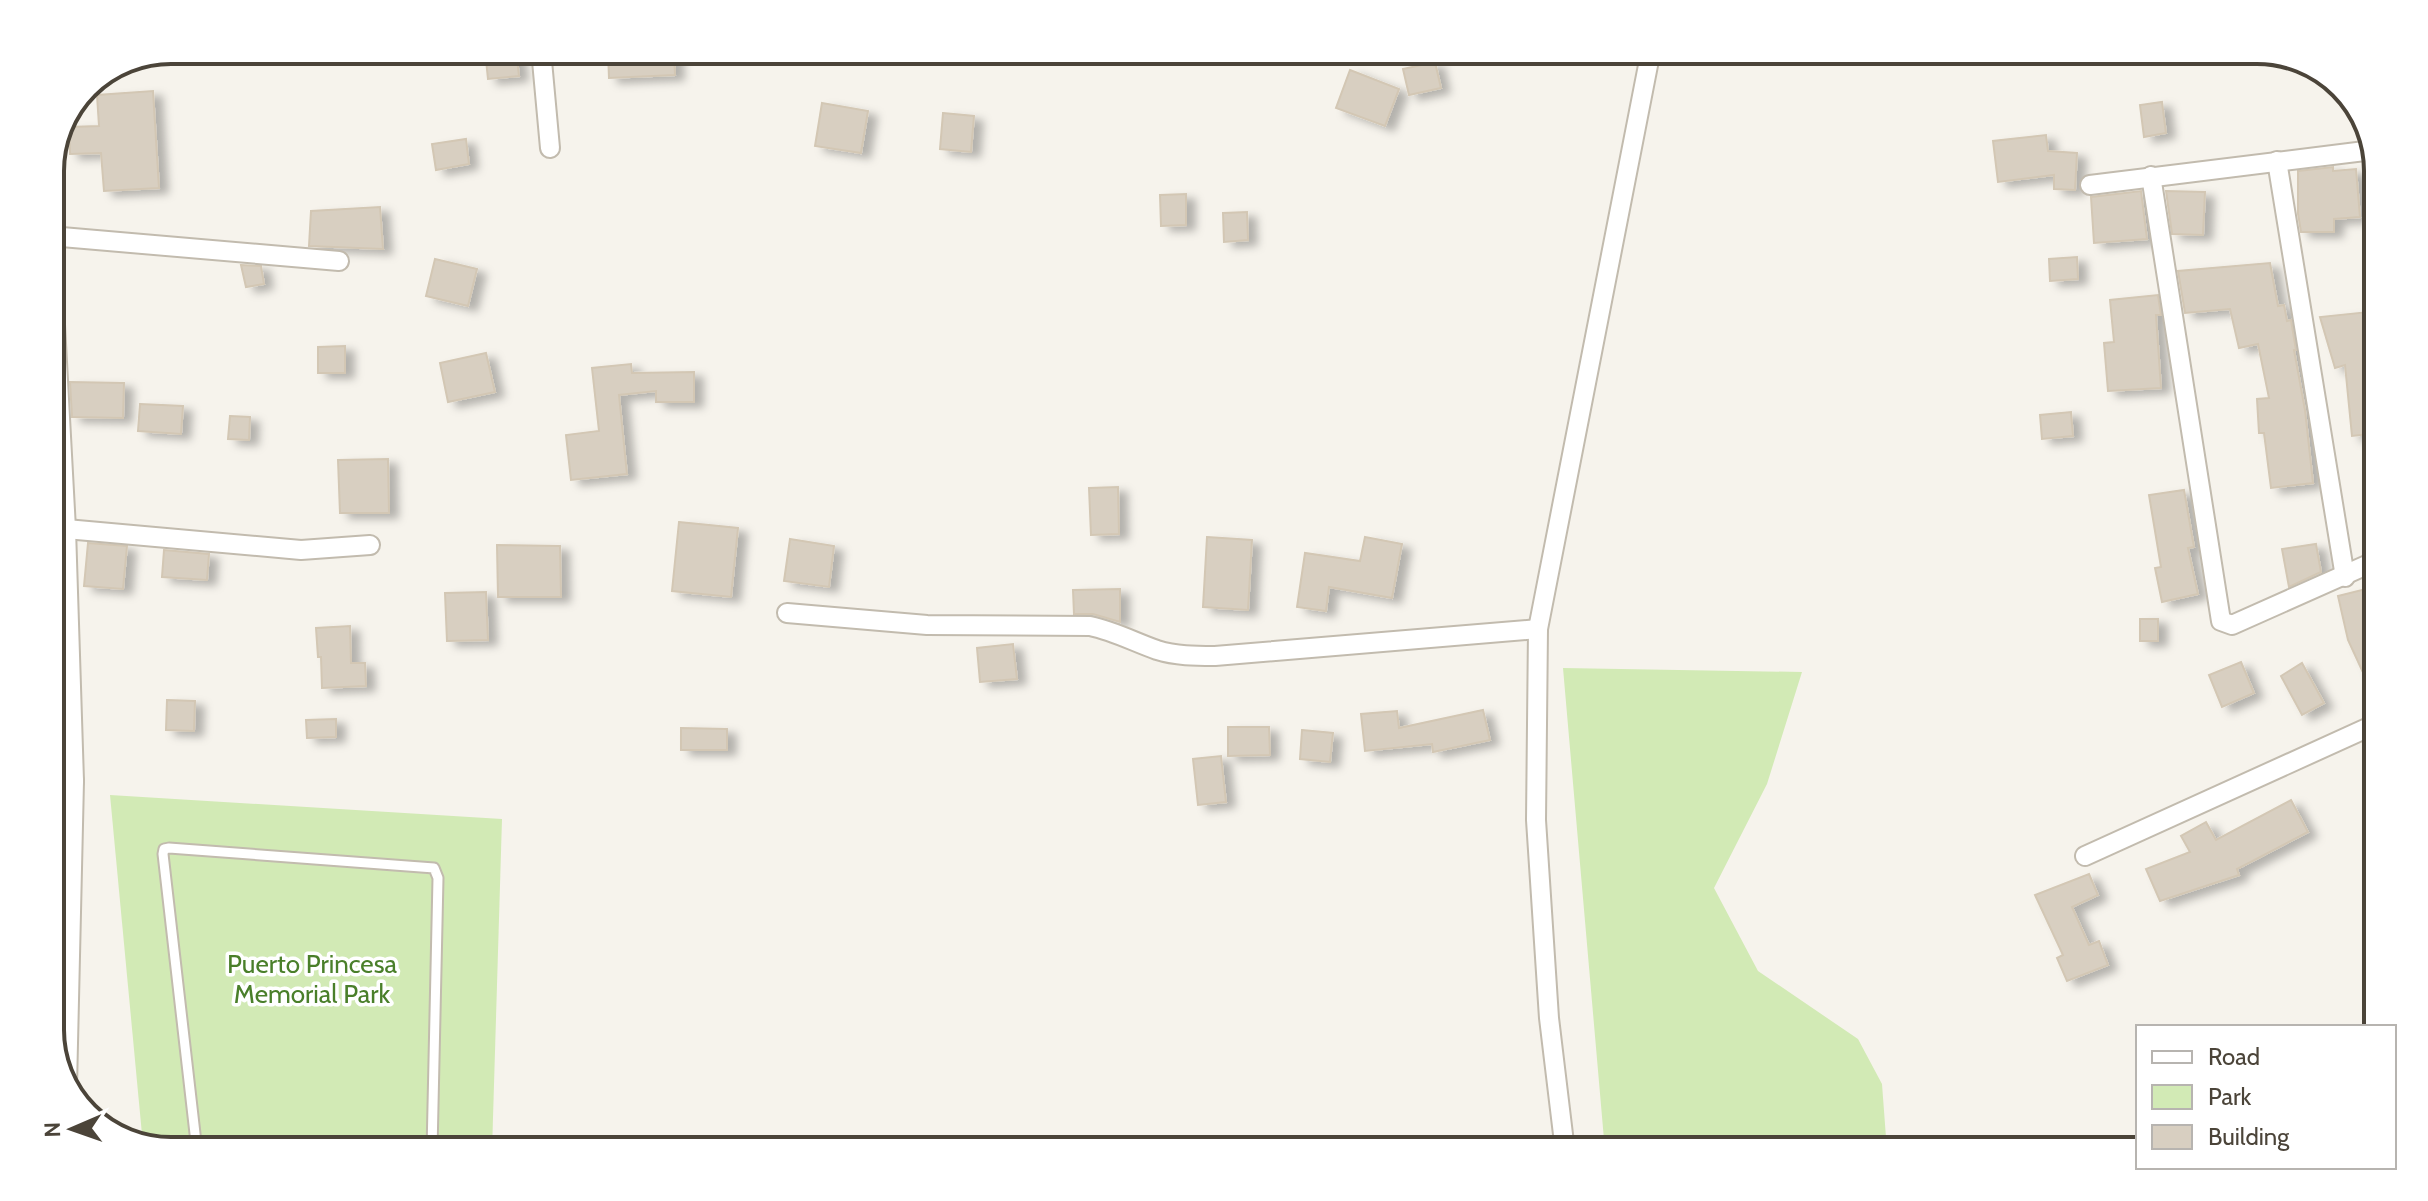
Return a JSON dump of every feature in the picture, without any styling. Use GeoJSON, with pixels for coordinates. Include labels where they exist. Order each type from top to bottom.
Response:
{"type":"FeatureCollection","features":[{"type":"Feature","properties":{"kind":"street"},"geometry":{"type":"LineString","coordinates":[[542,64],[550,148]]}},
{"type":"Feature","properties":{"kind":"street"},"geometry":{"type":"LineString","coordinates":[[1563,1137],[1549,1018],[1536,820],[1538,629],[1648,64]]}},
{"type":"Feature","properties":{"kind":"street"},"geometry":{"type":"LineString","coordinates":[[2090,185],[2362,151]]}},
{"type":"Feature","properties":{"kind":"street"},"geometry":{"type":"LineString","coordinates":[[2277,161],[2345,577]]}},
{"type":"Feature","properties":{"kind":"street"},"geometry":{"type":"LineString","coordinates":[[2151,176],[2221,621],[2232,625],[2364,567]]}},
{"type":"Feature","properties":{"kind":"street"},"geometry":{"type":"LineString","coordinates":[[64,235],[339,261]]}},
{"type":"Feature","properties":{"kind":"street"},"geometry":{"type":"LineString","coordinates":[[64,492],[74,781],[68,1057]]}},
{"type":"Feature","properties":{"kind":"street"},"geometry":{"type":"LineString","coordinates":[[66,529],[301,550],[370,545]]}},
{"type":"Feature","properties":{"kind":"street"},"geometry":{"type":"LineString","coordinates":[[787,613],[927,625],[1090,626],[1113,631],[1156,650],[1181,656],[1215,656],[1538,629]]}},
{"type":"Feature","properties":{"kind":"street"},"geometry":{"type":"LineString","coordinates":[[2085,856],[2364,729]]}},
{"type":"Feature","properties":{"kind":"street"},"geometry":{"type":"LineString","coordinates":[[64,781],[74,781]]}},
{"type":"Feature","properties":{"kind":"lane"},"geometry":{"type":"LineString","coordinates":[[195,1137],[163,854],[164,849],[169,848],[434,868],[438,878],[432,1137]]}},
{"type":"Feature","properties":{"kind":"green space"},"geometry":{"type":"Polygon","coordinates":[[[1563,668],[1802,672],[1767,784],[1714,888],[1758,971],[1858,1039],[1882,1084],[1886,1137],[1604,1137],[1563,668]]]}},
{"type":"Feature","properties":{"kind":"green space","name":"Puerto Princesa Memorial Park"},"geometry":{"type":"Polygon","coordinates":[[[110,795],[502,819],[492,1137],[171,1137],[142,1132],[110,795]]]}},
{"type":"Feature","properties":{"kind":"building"},"geometry":{"type":"Polygon","coordinates":[[[486,64],[518,64],[519,76],[488,79],[486,64]]]}},
{"type":"Feature","properties":{"kind":"building"},"geometry":{"type":"Polygon","coordinates":[[[608,64],[675,64],[675,75],[609,78],[608,64]]]}},
{"type":"Feature","properties":{"kind":"building"},"geometry":{"type":"Polygon","coordinates":[[[1435,64],[1441,88],[1409,95],[1403,69],[1435,64]]]}},
{"type":"Feature","properties":{"kind":"building"},"geometry":{"type":"Polygon","coordinates":[[[1350,70],[1399,89],[1385,126],[1336,108],[1350,70]]]}},
{"type":"Feature","properties":{"kind":"building"},"geometry":{"type":"Polygon","coordinates":[[[153,91],[159,188],[104,191],[101,153],[70,154],[69,139],[74,127],[99,126],[97,95],[153,91]]]}},
{"type":"Feature","properties":{"kind":"building"},"geometry":{"type":"Polygon","coordinates":[[[2162,102],[2166,133],[2144,137],[2140,105],[2162,102]]]}},
{"type":"Feature","properties":{"kind":"building"},"geometry":{"type":"Polygon","coordinates":[[[822,103],[868,111],[861,153],[815,146],[822,103]]]}},
{"type":"Feature","properties":{"kind":"building"},"geometry":{"type":"Polygon","coordinates":[[[943,113],[974,116],[971,152],[940,149],[943,113]]]}},
{"type":"Feature","properties":{"kind":"building"},"geometry":{"type":"Polygon","coordinates":[[[2046,135],[2048,151],[2077,153],[2075,190],[2054,189],[2054,175],[1998,182],[1993,141],[2046,135]]]}},
{"type":"Feature","properties":{"kind":"building"},"geometry":{"type":"Polygon","coordinates":[[[466,139],[469,164],[436,170],[432,144],[466,139]]]}},
{"type":"Feature","properties":{"kind":"building"},"geometry":{"type":"Polygon","coordinates":[[[2333,167],[2333,171],[2356,169],[2360,217],[2334,219],[2334,232],[2301,232],[2298,171],[2333,167]]]}},
{"type":"Feature","properties":{"kind":"building"},"geometry":{"type":"Polygon","coordinates":[[[2141,191],[2147,239],[2094,243],[2091,197],[2141,191]]]}},
{"type":"Feature","properties":{"kind":"building"},"geometry":{"type":"Polygon","coordinates":[[[2166,191],[2205,192],[2203,235],[2172,234],[2166,191]]]}},
{"type":"Feature","properties":{"kind":"building"},"geometry":{"type":"Polygon","coordinates":[[[1186,194],[1186,225],[1161,226],[1160,195],[1186,194]]]}},
{"type":"Feature","properties":{"kind":"building"},"geometry":{"type":"Polygon","coordinates":[[[380,207],[383,249],[309,246],[311,211],[380,207]]]}},
{"type":"Feature","properties":{"kind":"building"},"geometry":{"type":"Polygon","coordinates":[[[1247,212],[1248,240],[1224,242],[1223,213],[1247,212]]]}},
{"type":"Feature","properties":{"kind":"building"},"geometry":{"type":"Polygon","coordinates":[[[2077,257],[2078,279],[2050,281],[2049,259],[2077,257]]]}},
{"type":"Feature","properties":{"kind":"building"},"geometry":{"type":"Polygon","coordinates":[[[435,259],[477,269],[468,306],[426,296],[435,259]]]}},
{"type":"Feature","properties":{"kind":"building"},"geometry":{"type":"Polygon","coordinates":[[[2270,263],[2278,306],[2284,305],[2287,321],[2291,320],[2313,483],[2271,488],[2264,433],[2259,433],[2257,399],[2269,398],[2258,344],[2239,348],[2230,309],[2185,313],[2178,271],[2270,263]]]}},
{"type":"Feature","properties":{"kind":"building"},"geometry":{"type":"Polygon","coordinates":[[[241,265],[261,266],[264,284],[246,287],[241,265]]]}},
{"type":"Feature","properties":{"kind":"building"},"geometry":{"type":"Polygon","coordinates":[[[2158,295],[2161,315],[2156,315],[2161,388],[2108,391],[2104,343],[2114,342],[2110,300],[2158,295]]]}},
{"type":"Feature","properties":{"kind":"building"},"geometry":{"type":"Polygon","coordinates":[[[2364,312],[2364,435],[2352,436],[2345,365],[2335,368],[2320,317],[2364,312]]]}},
{"type":"Feature","properties":{"kind":"building"},"geometry":{"type":"Polygon","coordinates":[[[345,346],[345,373],[318,373],[318,347],[345,346]]]}},
{"type":"Feature","properties":{"kind":"building"},"geometry":{"type":"Polygon","coordinates":[[[486,353],[495,392],[448,402],[440,363],[486,353]]]}},
{"type":"Feature","properties":{"kind":"building"},"geometry":{"type":"Polygon","coordinates":[[[631,364],[632,373],[694,372],[694,402],[656,402],[656,391],[619,395],[627,474],[571,480],[566,435],[599,431],[592,368],[631,364]]]}},
{"type":"Feature","properties":{"kind":"building"},"geometry":{"type":"Polygon","coordinates":[[[70,382],[124,383],[123,418],[72,417],[70,382]]]}},
{"type":"Feature","properties":{"kind":"building"},"geometry":{"type":"Polygon","coordinates":[[[140,404],[183,406],[181,434],[138,431],[140,404]]]}},
{"type":"Feature","properties":{"kind":"building"},"geometry":{"type":"Polygon","coordinates":[[[2071,412],[2073,436],[2042,439],[2040,415],[2071,412]]]}},
{"type":"Feature","properties":{"kind":"building"},"geometry":{"type":"Polygon","coordinates":[[[230,416],[250,417],[249,440],[228,439],[230,416]]]}},
{"type":"Feature","properties":{"kind":"building"},"geometry":{"type":"Polygon","coordinates":[[[388,459],[389,513],[340,513],[338,460],[388,459]]]}},
{"type":"Feature","properties":{"kind":"building"},"geometry":{"type":"Polygon","coordinates":[[[1118,487],[1119,534],[1091,535],[1089,488],[1118,487]]]}},
{"type":"Feature","properties":{"kind":"building"},"geometry":{"type":"Polygon","coordinates":[[[2184,490],[2194,547],[2188,548],[2198,594],[2162,602],[2155,568],[2161,567],[2149,495],[2184,490]]]}},
{"type":"Feature","properties":{"kind":"building"},"geometry":{"type":"Polygon","coordinates":[[[679,522],[738,528],[731,597],[672,591],[679,522]]]}},
{"type":"Feature","properties":{"kind":"building"},"geometry":{"type":"Polygon","coordinates":[[[1207,537],[1252,540],[1248,610],[1203,607],[1207,537]]]}},
{"type":"Feature","properties":{"kind":"building"},"geometry":{"type":"Polygon","coordinates":[[[1365,537],[1402,544],[1392,598],[1329,587],[1326,611],[1297,607],[1305,553],[1360,561],[1365,537]]]}},
{"type":"Feature","properties":{"kind":"building"},"geometry":{"type":"Polygon","coordinates":[[[790,539],[834,546],[829,587],[784,581],[790,539]]]}},
{"type":"Feature","properties":{"kind":"building"},"geometry":{"type":"Polygon","coordinates":[[[88,543],[127,546],[123,589],[84,586],[88,543]]]}},
{"type":"Feature","properties":{"kind":"building"},"geometry":{"type":"Polygon","coordinates":[[[2316,544],[2321,572],[2289,587],[2282,549],[2316,544]]]}},
{"type":"Feature","properties":{"kind":"building"},"geometry":{"type":"Polygon","coordinates":[[[497,545],[560,546],[561,597],[498,597],[497,545]]]}},
{"type":"Feature","properties":{"kind":"building"},"geometry":{"type":"Polygon","coordinates":[[[164,550],[209,554],[207,580],[162,577],[164,550]]]}},
{"type":"Feature","properties":{"kind":"building"},"geometry":{"type":"Polygon","coordinates":[[[1120,589],[1120,622],[1093,614],[1074,614],[1073,590],[1120,589]]]}},
{"type":"Feature","properties":{"kind":"building"},"geometry":{"type":"Polygon","coordinates":[[[2364,590],[2364,675],[2348,640],[2338,596],[2364,590]]]}},
{"type":"Feature","properties":{"kind":"building"},"geometry":{"type":"Polygon","coordinates":[[[486,592],[488,640],[447,641],[445,593],[486,592]]]}},
{"type":"Feature","properties":{"kind":"building"},"geometry":{"type":"Polygon","coordinates":[[[2140,619],[2158,619],[2158,641],[2140,641],[2140,619]]]}},
{"type":"Feature","properties":{"kind":"building"},"geometry":{"type":"Polygon","coordinates":[[[350,626],[351,663],[365,663],[366,686],[322,688],[316,628],[350,626]]]}},
{"type":"Feature","properties":{"kind":"building"},"geometry":{"type":"Polygon","coordinates":[[[1013,644],[1017,679],[980,682],[977,648],[1013,644]]]}},
{"type":"Feature","properties":{"kind":"building"},"geometry":{"type":"Polygon","coordinates":[[[2241,662],[2254,693],[2222,707],[2209,675],[2241,662]]]}},
{"type":"Feature","properties":{"kind":"building"},"geometry":{"type":"Polygon","coordinates":[[[2302,663],[2324,703],[2302,715],[2281,676],[2302,663]]]}},
{"type":"Feature","properties":{"kind":"building"},"geometry":{"type":"Polygon","coordinates":[[[167,700],[195,701],[194,731],[166,730],[167,700]]]}},
{"type":"Feature","properties":{"kind":"building"},"geometry":{"type":"Polygon","coordinates":[[[1483,710],[1490,740],[1433,752],[1432,744],[1365,751],[1361,714],[1397,711],[1399,728],[1483,710]]]}},
{"type":"Feature","properties":{"kind":"building"},"geometry":{"type":"Polygon","coordinates":[[[336,719],[336,737],[307,738],[306,720],[336,719]]]}},
{"type":"Feature","properties":{"kind":"building"},"geometry":{"type":"Polygon","coordinates":[[[1228,727],[1269,727],[1270,755],[1228,756],[1228,727]]]}},
{"type":"Feature","properties":{"kind":"building"},"geometry":{"type":"Polygon","coordinates":[[[681,728],[727,729],[727,750],[681,750],[681,728]]]}},
{"type":"Feature","properties":{"kind":"building"},"geometry":{"type":"Polygon","coordinates":[[[1302,730],[1333,733],[1330,762],[1300,759],[1302,730]]]}},
{"type":"Feature","properties":{"kind":"building"},"geometry":{"type":"Polygon","coordinates":[[[1221,756],[1226,802],[1198,805],[1193,759],[1221,756]]]}},
{"type":"Feature","properties":{"kind":"building"},"geometry":{"type":"Polygon","coordinates":[[[2291,800],[2308,832],[2237,869],[2239,875],[2160,901],[2146,869],[2190,852],[2181,836],[2206,822],[2216,840],[2291,800]]]}},
{"type":"Feature","properties":{"kind":"building"},"geometry":{"type":"Polygon","coordinates":[[[2089,874],[2098,895],[2072,907],[2089,945],[2099,941],[2108,965],[2067,981],[2057,958],[2063,955],[2035,895],[2089,874]]]}}]}
